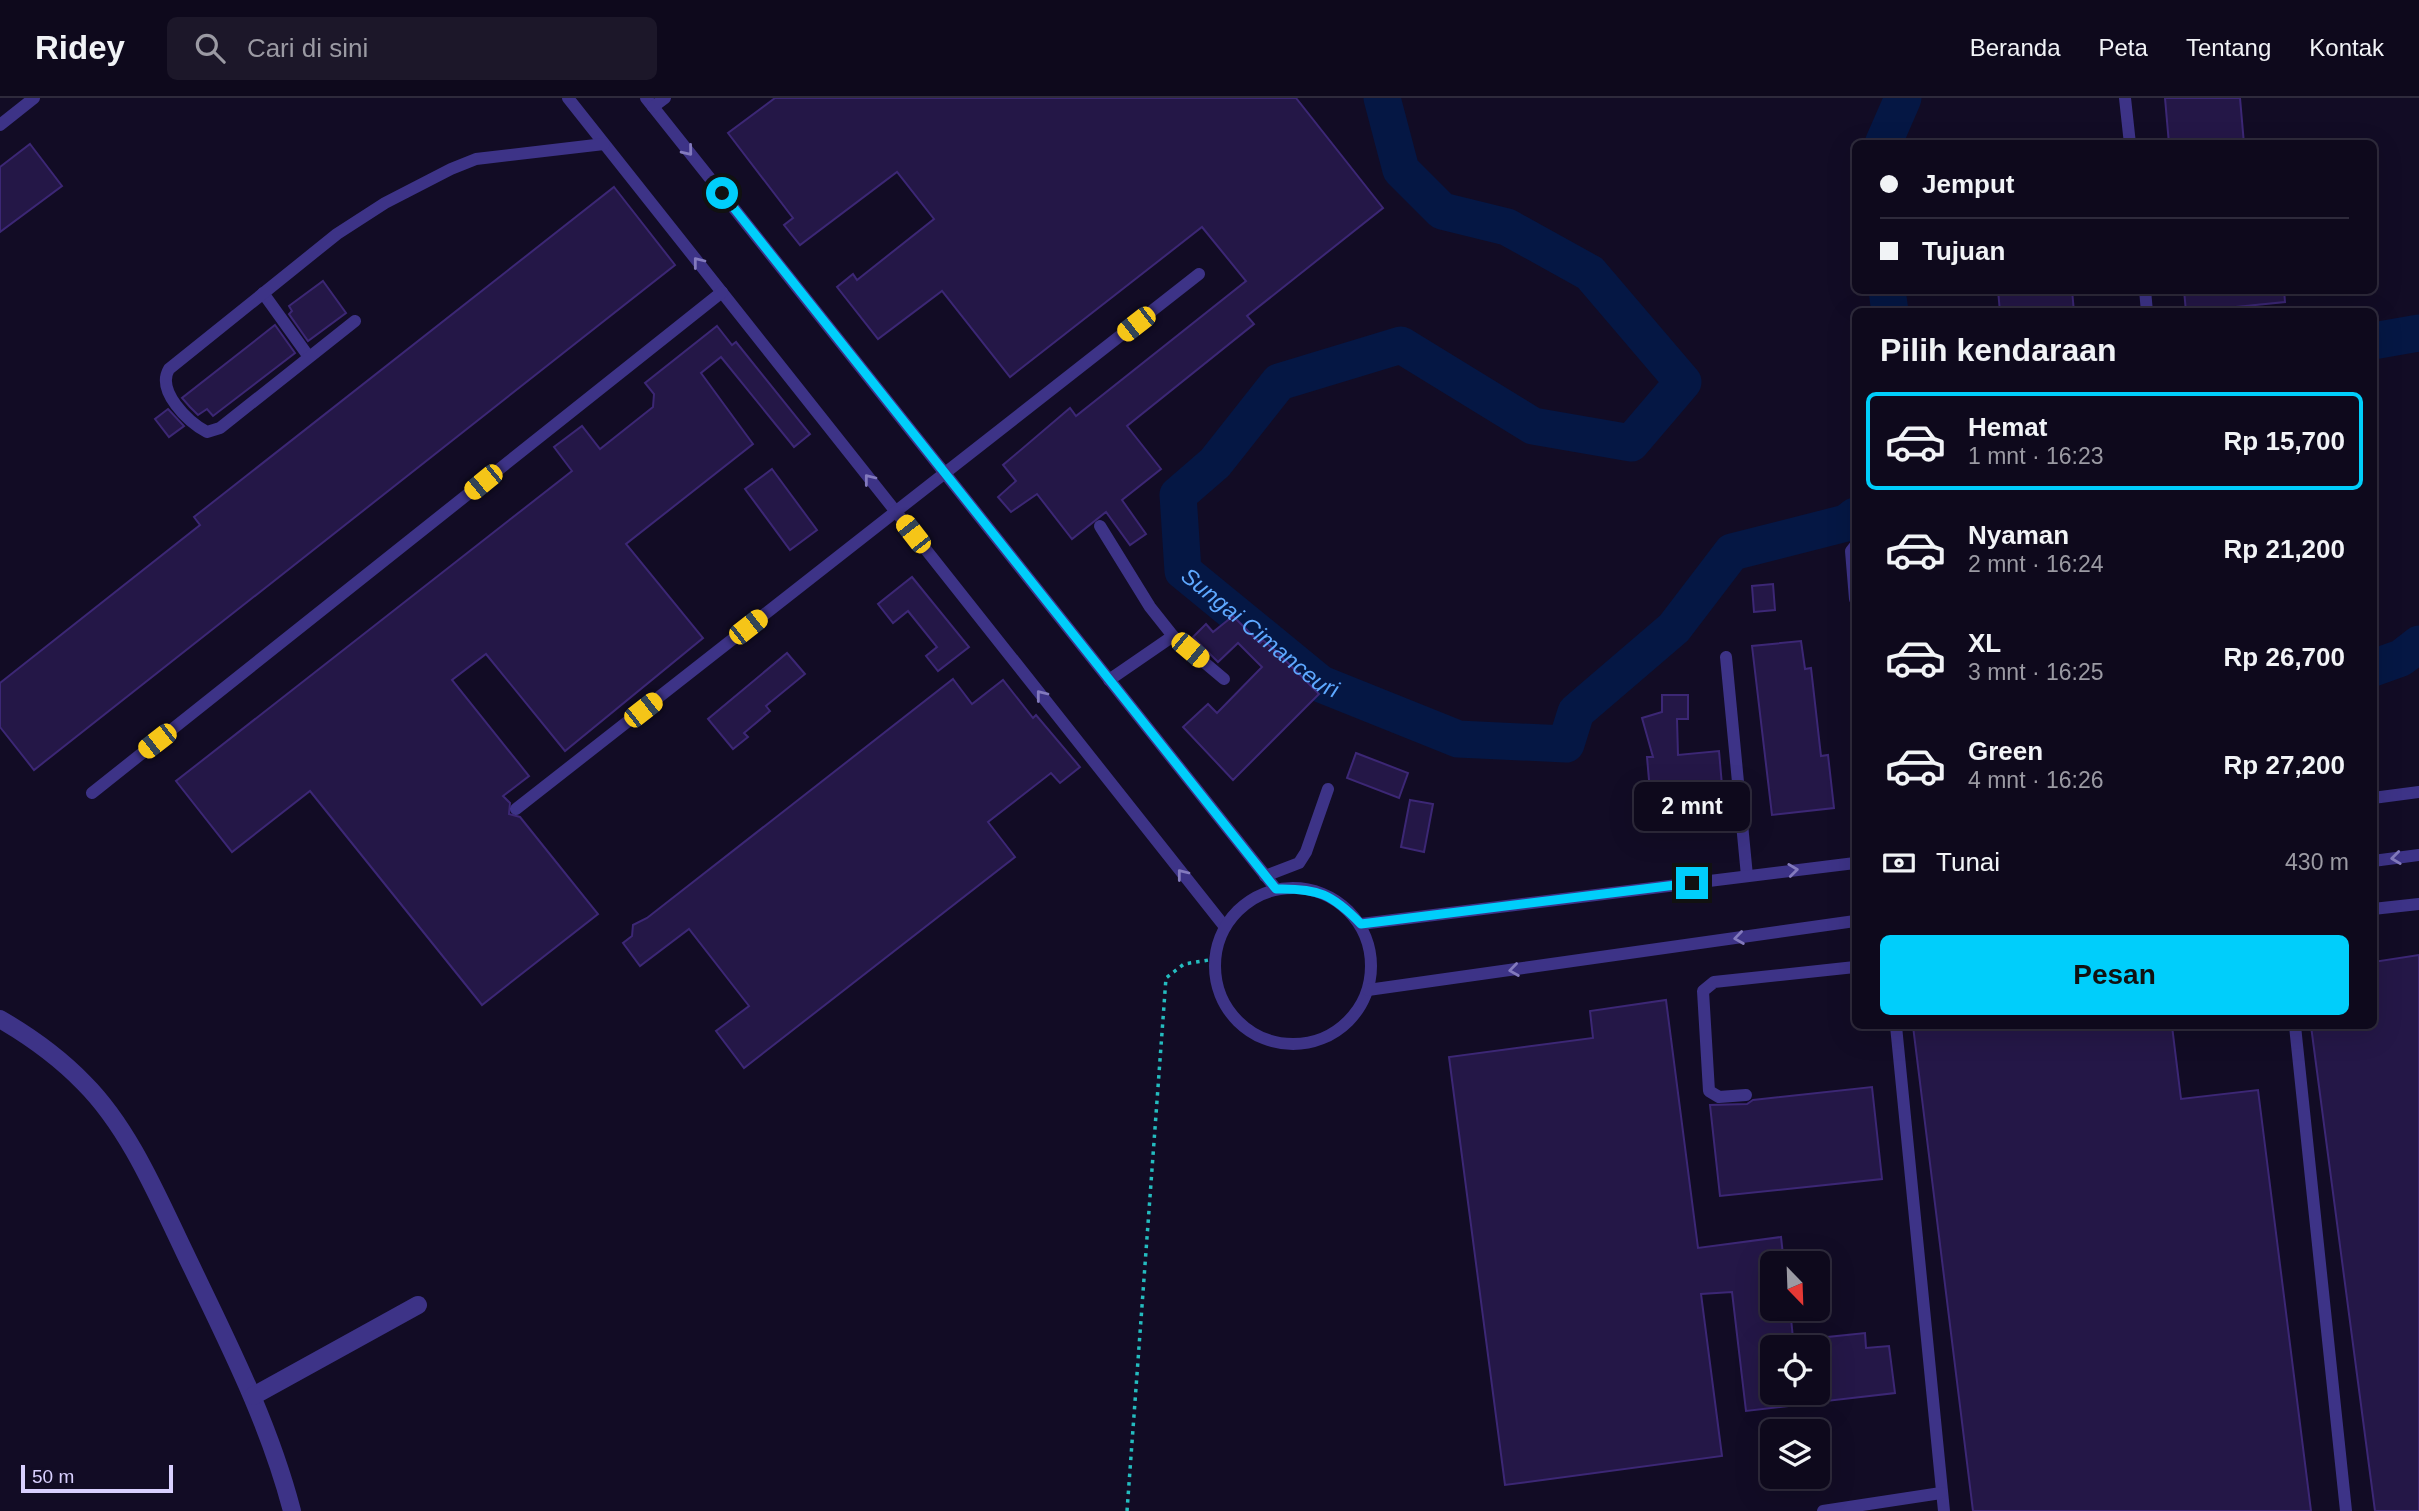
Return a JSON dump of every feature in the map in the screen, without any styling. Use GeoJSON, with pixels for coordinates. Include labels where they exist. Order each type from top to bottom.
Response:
{"type":"FeatureCollection","features":[{"type":"Feature","properties":{"kind":"street"},"geometry":{"type":"LineString","coordinates":[[0,1019],[38,1041],[85,1083],[114,1120],[162,1206],[253,1396],[278,1459],[292,1511]]}},
{"type":"Feature","properties":{"kind":"street"},"geometry":{"type":"LineString","coordinates":[[253,1396],[418,1306]]}},
{"type":"Feature","properties":{"kind":"lane"},"geometry":{"type":"LineString","coordinates":[[0,125],[34,98]]}},
{"type":"Feature","properties":{"kind":"lane"},"geometry":{"type":"LineString","coordinates":[[568,98],[1225,927]]}},
{"type":"Feature","properties":{"kind":"lane"},"geometry":{"type":"LineString","coordinates":[[665,98],[649,103],[1276,889]]}},
{"type":"Feature","properties":{"kind":"lane"},"geometry":{"type":"LineString","coordinates":[[2125,98],[2130,140]]}},
{"type":"Feature","properties":{"kind":"lane"},"geometry":{"type":"LineString","coordinates":[[355,321],[220,428],[206,432],[196,426],[165,389],[164,377],[169,369],[337,234],[385,203],[476,159],[604,144]]}},
{"type":"Feature","properties":{"kind":"lane"},"geometry":{"type":"LineString","coordinates":[[516,809],[1199,274]]}},
{"type":"Feature","properties":{"kind":"lane"},"geometry":{"type":"LineString","coordinates":[[92,793],[722,292]]}},
{"type":"Feature","properties":{"kind":"lane"},"geometry":{"type":"LineString","coordinates":[[263,293],[309,357]]}},
{"type":"Feature","properties":{"kind":"lane"},"geometry":{"type":"LineString","coordinates":[[1100,526],[1150,607],[1172,636],[1224,679]]}},
{"type":"Feature","properties":{"kind":"lane"},"geometry":{"type":"LineString","coordinates":[[1109,680],[1172,636]]}},
{"type":"Feature","properties":{"kind":"lane"},"geometry":{"type":"LineString","coordinates":[[1726,657],[1747,876]]}},
{"type":"Feature","properties":{"kind":"lane"},"geometry":{"type":"LineString","coordinates":[[1265,876],[1299,863],[1306,852],[1328,789]]}},
{"type":"Feature","properties":{"kind":"lane"},"geometry":{"type":"LineString","coordinates":[[2377,797],[2419,792]]}},
{"type":"Feature","properties":{"kind":"lane"},"geometry":{"type":"LineString","coordinates":[[2377,860],[2419,855]]}},
{"type":"Feature","properties":{"kind":"lane"},"geometry":{"type":"LineString","coordinates":[[1361,924],[1852,863]]}},
{"type":"Feature","properties":{"kind":"lane"},"geometry":{"type":"LineString","coordinates":[[1308,888],[1339,901],[1361,924],[1372,957],[1368,990],[1352,1018],[1325,1037],[1294,1044],[1262,1038],[1235,1019],[1219,991],[1215,959],[1225,927],[1246,903],[1276,889],[1308,888]]}},
{"type":"Feature","properties":{"kind":"lane"},"geometry":{"type":"LineString","coordinates":[[2377,909],[2419,904]]}},
{"type":"Feature","properties":{"kind":"lane"},"geometry":{"type":"LineString","coordinates":[[1368,990],[1852,921]]}},
{"type":"Feature","properties":{"kind":"lane"},"geometry":{"type":"LineString","coordinates":[[1746,1095],[1719,1097],[1709,1091],[1703,991],[1714,982],[1852,967]]}},
{"type":"Feature","properties":{"kind":"lane"},"geometry":{"type":"LineString","coordinates":[[1896,1029],[1944,1511]]}},
{"type":"Feature","properties":{"kind":"lane"},"geometry":{"type":"LineString","coordinates":[[2295,1029],[2346,1511]]}},
{"type":"Feature","properties":{"kind":"lane"},"geometry":{"type":"LineString","coordinates":[[1823,1511],[1941,1493]]}},
{"type":"Feature","properties":{"kind":"path"},"geometry":{"type":"LineString","coordinates":[[1127,1511],[1166,978],[1184,964],[1215,959]]}},
{"type":"Feature","properties":{"kind":"building"},"geometry":{"type":"Polygon","coordinates":[[[775,98],[1296,98],[1383,208],[1247,316],[1254,324],[1127,426],[1161,469],[1122,500],[1146,534],[1130,545],[1106,512],[1072,539],[1037,494],[1011,512],[998,497],[1016,481],[1003,465],[1070,408],[1076,416],[1246,281],[1202,227],[1010,377],[942,291],[878,339],[837,287],[853,274],[857,280],[934,219],[897,172],[800,245],[784,225],[793,218],[728,133],[775,98]]]}},
{"type":"Feature","properties":{"kind":"building"},"geometry":{"type":"Polygon","coordinates":[[[2165,98],[2240,98],[2244,140],[2169,140],[2165,98]]]}},
{"type":"Feature","properties":{"kind":"building"},"geometry":{"type":"Polygon","coordinates":[[[30,144],[62,186],[0,232],[0,167],[30,144]]]}},
{"type":"Feature","properties":{"kind":"building"},"geometry":{"type":"Polygon","coordinates":[[[614,187],[675,265],[34,770],[0,727],[0,683],[200,525],[194,517],[614,187]]]}},
{"type":"Feature","properties":{"kind":"building"},"geometry":{"type":"Polygon","coordinates":[[[323,281],[346,313],[308,341],[289,314],[292,311],[289,306],[323,281]]]}},
{"type":"Feature","properties":{"kind":"building"},"geometry":{"type":"Polygon","coordinates":[[[1998,294],[2072,294],[2074,308],[2000,308],[1998,294]]]}},
{"type":"Feature","properties":{"kind":"building"},"geometry":{"type":"Polygon","coordinates":[[[2184,294],[2284,294],[2285,302],[2226,308],[2186,308],[2184,294]]]}},
{"type":"Feature","properties":{"kind":"building"},"geometry":{"type":"Polygon","coordinates":[[[275,325],[295,353],[213,416],[207,409],[198,415],[182,398],[275,325]]]}},
{"type":"Feature","properties":{"kind":"building"},"geometry":{"type":"Polygon","coordinates":[[[717,326],[732,345],[736,342],[810,434],[794,447],[721,357],[701,373],[753,444],[626,544],[703,638],[565,751],[486,654],[452,680],[529,776],[503,796],[510,803],[509,814],[520,817],[598,914],[482,1005],[310,791],[232,852],[176,781],[572,471],[554,447],[582,426],[600,449],[653,407],[654,394],[645,383],[717,326]]]}},
{"type":"Feature","properties":{"kind":"building"},"geometry":{"type":"Polygon","coordinates":[[[168,409],[184,426],[169,437],[155,419],[168,409]]]}},
{"type":"Feature","properties":{"kind":"building"},"geometry":{"type":"Polygon","coordinates":[[[772,469],[817,530],[790,550],[745,489],[772,469]]]}},
{"type":"Feature","properties":{"kind":"building"},"geometry":{"type":"Polygon","coordinates":[[[912,577],[969,647],[938,671],[926,656],[937,647],[908,611],[893,623],[878,604],[912,577]]]}},
{"type":"Feature","properties":{"kind":"building"},"geometry":{"type":"Polygon","coordinates":[[[1773,584],[1775,610],[1754,612],[1752,586],[1773,584]]]}},
{"type":"Feature","properties":{"kind":"building"},"geometry":{"type":"Polygon","coordinates":[[[1233,616],[1260,643],[1263,640],[1277,652],[1319,694],[1233,780],[1183,727],[1208,704],[1217,713],[1262,667],[1238,643],[1218,662],[1193,637],[1206,624],[1213,632],[1233,616]]]}},
{"type":"Feature","properties":{"kind":"building"},"geometry":{"type":"Polygon","coordinates":[[[1801,641],[1805,669],[1811,668],[1821,756],[1828,755],[1834,808],[1772,815],[1752,646],[1801,641]]]}},
{"type":"Feature","properties":{"kind":"building"},"geometry":{"type":"Polygon","coordinates":[[[787,653],[805,674],[766,706],[770,711],[744,733],[748,737],[733,749],[708,719],[787,653]]]}},
{"type":"Feature","properties":{"kind":"building"},"geometry":{"type":"Polygon","coordinates":[[[953,679],[972,704],[1003,680],[1033,718],[1036,715],[1080,767],[1060,783],[1051,773],[988,822],[1015,857],[744,1068],[716,1031],[749,1006],[689,929],[640,966],[623,943],[632,936],[633,925],[647,918],[953,679]]]}},
{"type":"Feature","properties":{"kind":"building"},"geometry":{"type":"Polygon","coordinates":[[[1662,695],[1688,695],[1688,719],[1677,719],[1678,755],[1719,751],[1725,820],[1653,826],[1647,757],[1653,757],[1642,718],[1662,712],[1662,695]]]}},
{"type":"Feature","properties":{"kind":"building"},"geometry":{"type":"Polygon","coordinates":[[[1356,753],[1408,773],[1399,798],[1347,778],[1356,753]]]}},
{"type":"Feature","properties":{"kind":"building"},"geometry":{"type":"Polygon","coordinates":[[[1410,800],[1433,804],[1424,852],[1401,847],[1410,800]]]}},
{"type":"Feature","properties":{"kind":"building"},"geometry":{"type":"Polygon","coordinates":[[[2419,955],[2419,1511],[2375,1511],[2311,1029],[2377,1029],[2377,961],[2419,955]]]}},
{"type":"Feature","properties":{"kind":"building"},"geometry":{"type":"Polygon","coordinates":[[[1666,1000],[1698,1248],[1781,1237],[1783,1251],[1760,1251],[1760,1321],[1791,1321],[1793,1335],[1760,1335],[1760,1405],[1797,1405],[1746,1411],[1732,1292],[1701,1294],[1722,1456],[1505,1485],[1449,1057],[1593,1038],[1590,1011],[1666,1000]]]}},
{"type":"Feature","properties":{"kind":"building"},"geometry":{"type":"Polygon","coordinates":[[[1913,1029],[2172,1029],[2181,1099],[2258,1090],[2311,1511],[1973,1511],[1913,1029]]]}},
{"type":"Feature","properties":{"kind":"building"},"geometry":{"type":"Polygon","coordinates":[[[1872,1087],[1882,1179],[1720,1196],[1710,1105],[1747,1104],[1753,1100],[1872,1087]]]}},
{"type":"Feature","properties":{"kind":"building"},"geometry":{"type":"Polygon","coordinates":[[[1865,1333],[1866,1348],[1889,1346],[1895,1393],[1830,1401],[1830,1337],[1865,1333]]]}},
{"type":"Feature","properties":{"kind":"waterway","name":"Sungai Cimanceuri"},"geometry":{"type":"LineString","coordinates":[[1382,98],[1401,170],[1442,211],[1507,227],[1590,273],[1683,382],[1631,443],[1533,426],[1401,345],[1279,382],[1215,463],[1178,495],[1183,571],[1321,684],[1458,739],[1566,744],[1576,712],[1674,628],[1732,552],[1846,523],[1852,518]]}},
{"type":"Feature","properties":{"kind":"waterway","name":"Sungai Cimanceuri"},"geometry":{"type":"LineString","coordinates":[[1885,140],[1903,98]]}},
{"type":"Feature","properties":{"kind":"waterway","name":"Sungai Cimanceuri"},"geometry":{"type":"LineString","coordinates":[[1888,294],[1889,308]]}},
{"type":"Feature","properties":{"kind":"waterway","name":"Sungai Cimanceuri"},"geometry":{"type":"LineString","coordinates":[[2377,340],[2419,333]]}},
{"type":"Feature","properties":{"kind":"waterway","name":"Sungai Cimanceuri"},"geometry":{"type":"LineString","coordinates":[[2377,667],[2401,658],[2419,644]]}},
{"type":"Feature","properties":{"kind":"route"},"geometry":{"type":"LineString","coordinates":[[722,193],[1276,889],[1308,888],[1339,901],[1361,924],[1692,883]]}}]}
